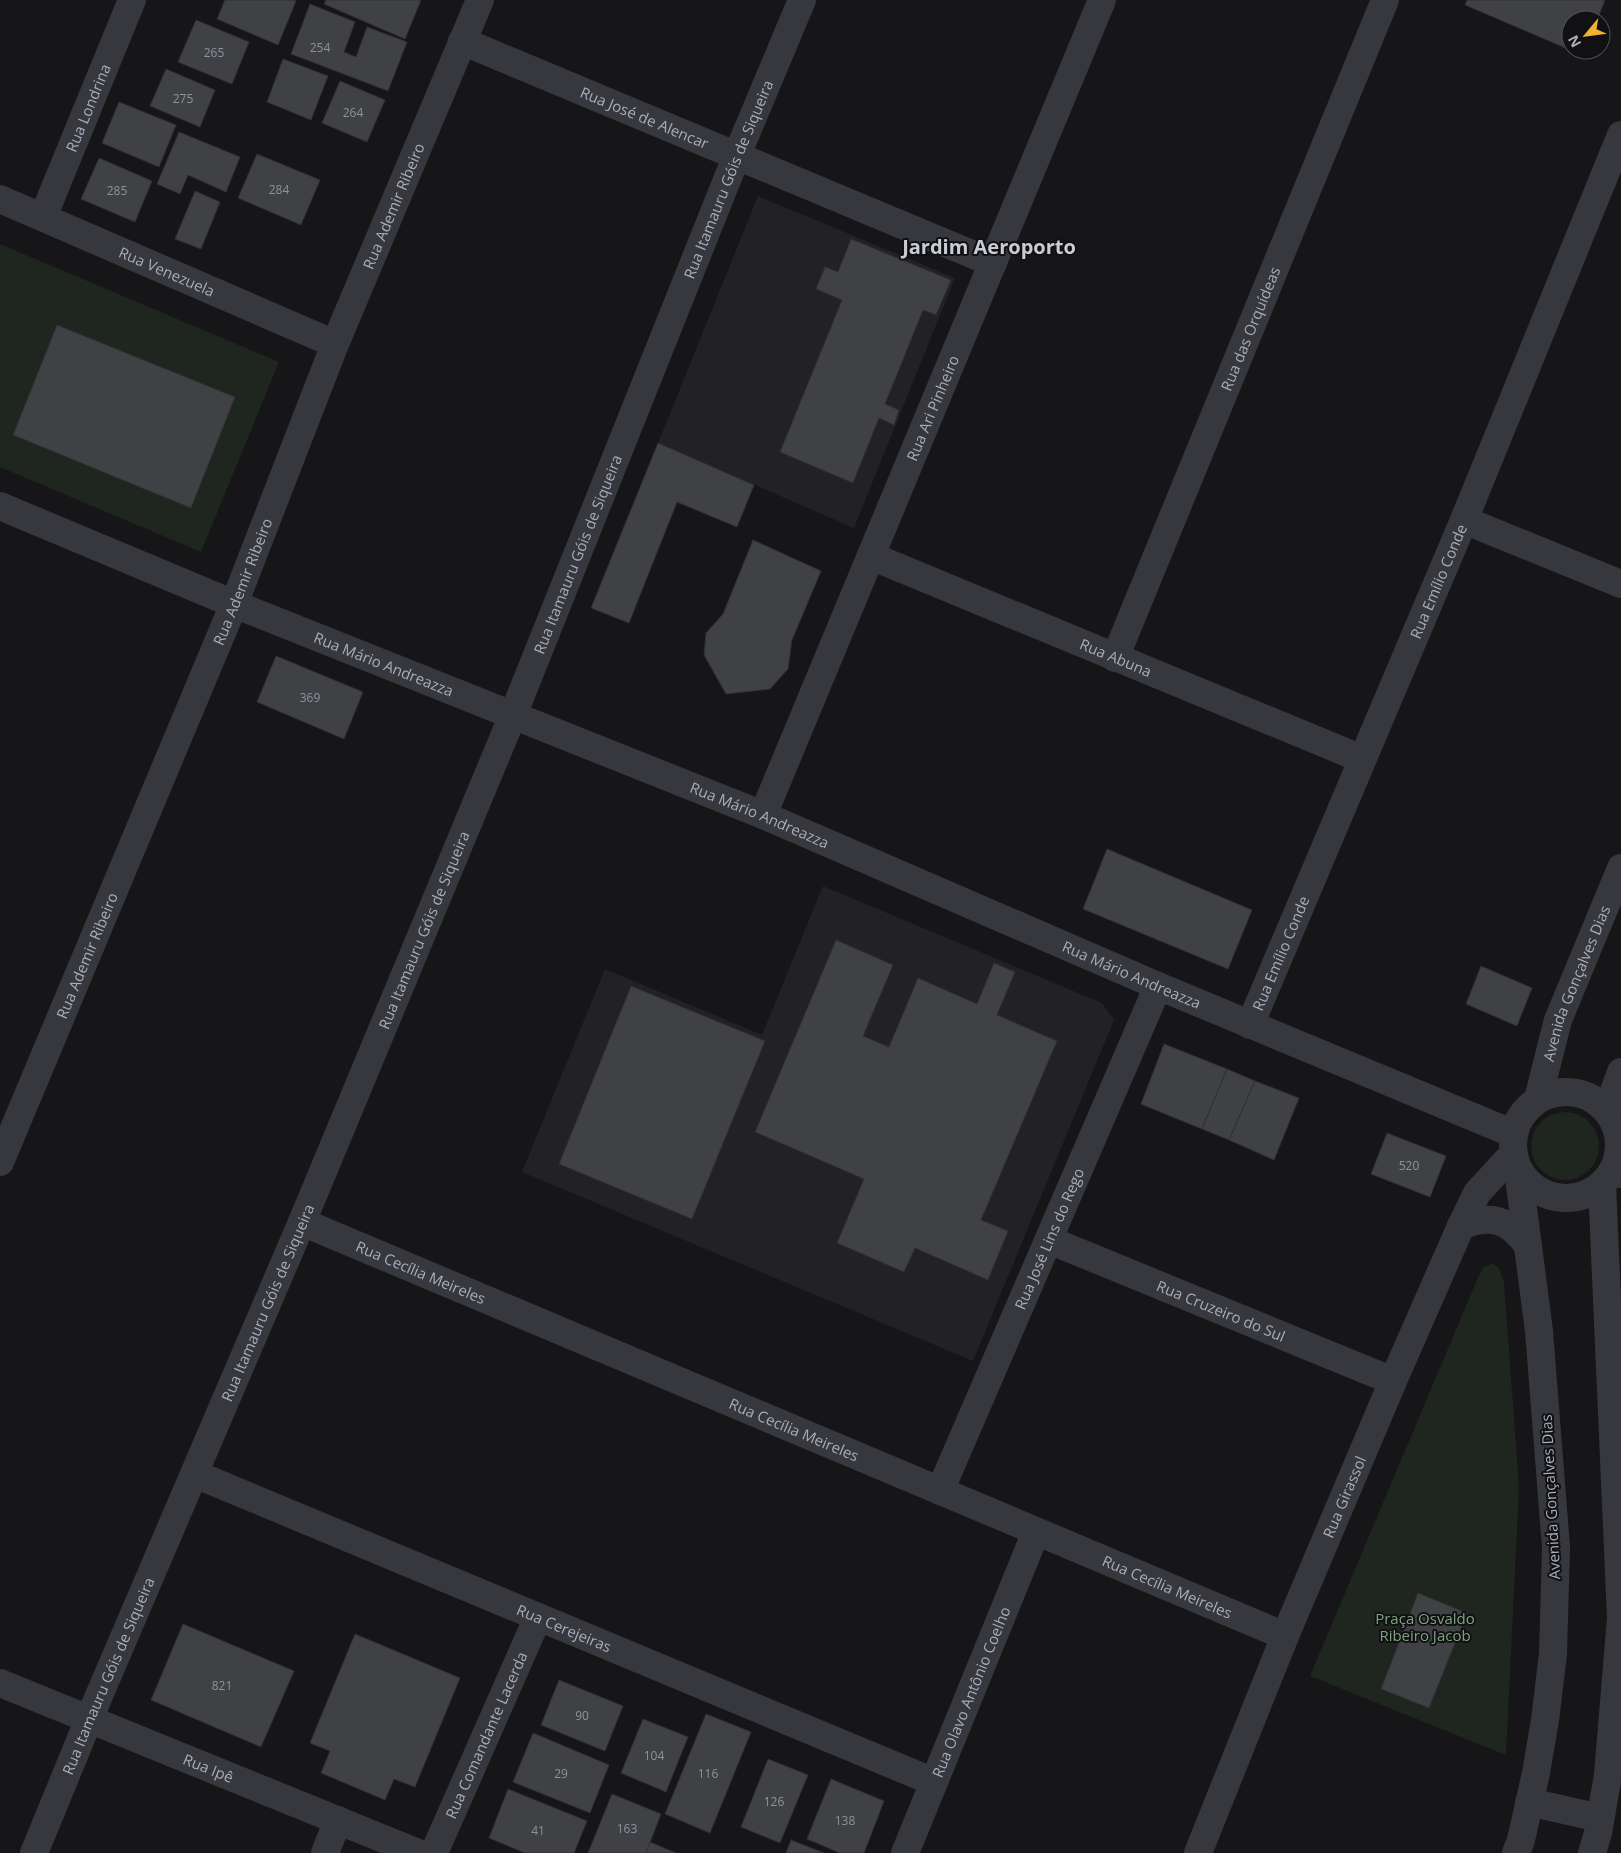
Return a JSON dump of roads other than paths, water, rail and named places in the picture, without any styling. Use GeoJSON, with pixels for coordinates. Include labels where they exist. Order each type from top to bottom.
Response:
{"type":"FeatureCollection","features":[{"type":"Feature","properties":{"kind":"street","name":"Rua Londrina"},"geometry":{"type":"LineString","coordinates":[[43,217],[132,0]]}},
{"type":"Feature","properties":{"kind":"street","name":"Rua Ademir Ribeiro"},"geometry":{"type":"LineString","coordinates":[[1,1157],[234,604],[335,344],[480,0]]}},
{"type":"Feature","properties":{"kind":"street","name":"Rua Itamauru Góis de Siqueira"},"geometry":{"type":"LineString","coordinates":[[34,1853],[89,1719],[302,1222],[513,715],[737,156],[802,0]]}},
{"type":"Feature","properties":{"kind":"street","name":"Rua Ari Pinheiro"},"geometry":{"type":"LineString","coordinates":[[763,815],[1102,0]]}},
{"type":"Feature","properties":{"kind":"street","name":"Rua das Orquídeas"},"geometry":{"type":"LineString","coordinates":[[1115,658],[1385,0]]}},
{"type":"Feature","properties":{"kind":"street","name":"Rua José de Alencar"},"geometry":{"type":"LineString","coordinates":[[462,41],[993,263]]}},
{"type":"Feature","properties":{"kind":"street","name":"Rua Emílio Conde"},"geometry":{"type":"LineString","coordinates":[[1250,1025],[1464,520],[1621,135]]}},
{"type":"Feature","properties":{"kind":"street","name":"Rua Venezuela"},"geometry":{"type":"LineString","coordinates":[[0,199],[335,344]]}},
{"type":"Feature","properties":{"kind":"street","name":"Rua Mário Andreazza"},"geometry":{"type":"LineString","coordinates":[[0,506],[234,604],[763,815],[1250,1025],[1515,1152]]}},
{"type":"Feature","properties":{"kind":"street"},"geometry":{"type":"LineString","coordinates":[[1464,520],[1621,584]]}},
{"type":"Feature","properties":{"kind":"street","name":"Rua Abuna"},"geometry":{"type":"LineString","coordinates":[[871,556],[1362,759]]}},
{"type":"Feature","properties":{"kind":"street","name":"Avenida Gonçalves Dias"},"geometry":{"type":"LineString","coordinates":[[1538,1099],[1558,1020],[1621,868]]}},
{"type":"Feature","properties":{"kind":"street","name":"Rua José Lins do Rego"},"geometry":{"type":"LineString","coordinates":[[940,1491],[1158,986]]}},
{"type":"Feature","properties":{"kind":"street"},"geometry":{"type":"LineString","coordinates":[[1607,1110],[1621,1072]]}},
{"type":"Feature","properties":{"kind":"street"},"geometry":{"type":"LineString","coordinates":[[1592,1853],[1600,1818],[1615,1778],[1621,1618],[1612,1176],[1619,1153],[1619,1138],[1615,1123],[1607,1110],[1595,1100],[1582,1094],[1567,1091],[1551,1093],[1538,1099],[1526,1109],[1517,1123],[1515,1152],[1528,1183],[1541,1192],[1557,1198],[1572,1199],[1588,1194],[1612,1176]]}},
{"type":"Feature","properties":{"kind":"street","name":"Avenida Gonçalves Dias"},"geometry":{"type":"LineString","coordinates":[[1515,1152],[1539,1331],[1556,1547],[1553,1654],[1545,1720],[1521,1840],[1516,1853]]}},
{"type":"Feature","properties":{"kind":"street","name":"Rua Girassol"},"geometry":{"type":"LineString","coordinates":[[1198,1853],[1285,1636],[1461,1226],[1477,1193],[1515,1152]]}},
{"type":"Feature","properties":{"kind":"street"},"geometry":{"type":"LineString","coordinates":[[1461,1226],[1474,1220],[1488,1218],[1495,1220],[1513,1228],[1528,1246]]}},
{"type":"Feature","properties":{"kind":"street","name":"Rua Cecília Meireles"},"geometry":{"type":"LineString","coordinates":[[302,1222],[1285,1636]]}},
{"type":"Feature","properties":{"kind":"street","name":"Rua Cruzeiro do Sul"},"geometry":{"type":"LineString","coordinates":[[1049,1240],[1393,1381]]}},
{"type":"Feature","properties":{"kind":"street","name":"Rua Cerejeiras"},"geometry":{"type":"LineString","coordinates":[[195,1474],[934,1782]]}},
{"type":"Feature","properties":{"kind":"street","name":"Rua Olavo Antônio Coelho"},"geometry":{"type":"LineString","coordinates":[[905,1853],[1036,1532]]}},
{"type":"Feature","properties":{"kind":"street","name":"Rua Comandante Lacerda"},"geometry":{"type":"LineString","coordinates":[[434,1853],[538,1617]]}},
{"type":"Feature","properties":{"kind":"street","name":"Rua Ipê"},"geometry":{"type":"LineString","coordinates":[[0,1683],[418,1853]]}},
{"type":"Feature","properties":{"kind":"street"},"geometry":{"type":"LineString","coordinates":[[1529,1802],[1600,1818]]}},
{"type":"Feature","properties":{"kind":"street"},"geometry":{"type":"LineString","coordinates":[[325,1853],[338,1820]]}},
{"type":"Feature","properties":{"kind":"district","name":"Jardim Aeroporto"},"geometry":{"type":"Point","coordinates":[989,246]}},
{"type":"Feature","properties":{"kind":"park label","name":"Praça Osvaldo Ribeiro Jacob"},"geometry":{"type":"Point","coordinates":[1425,1626]}}]}
